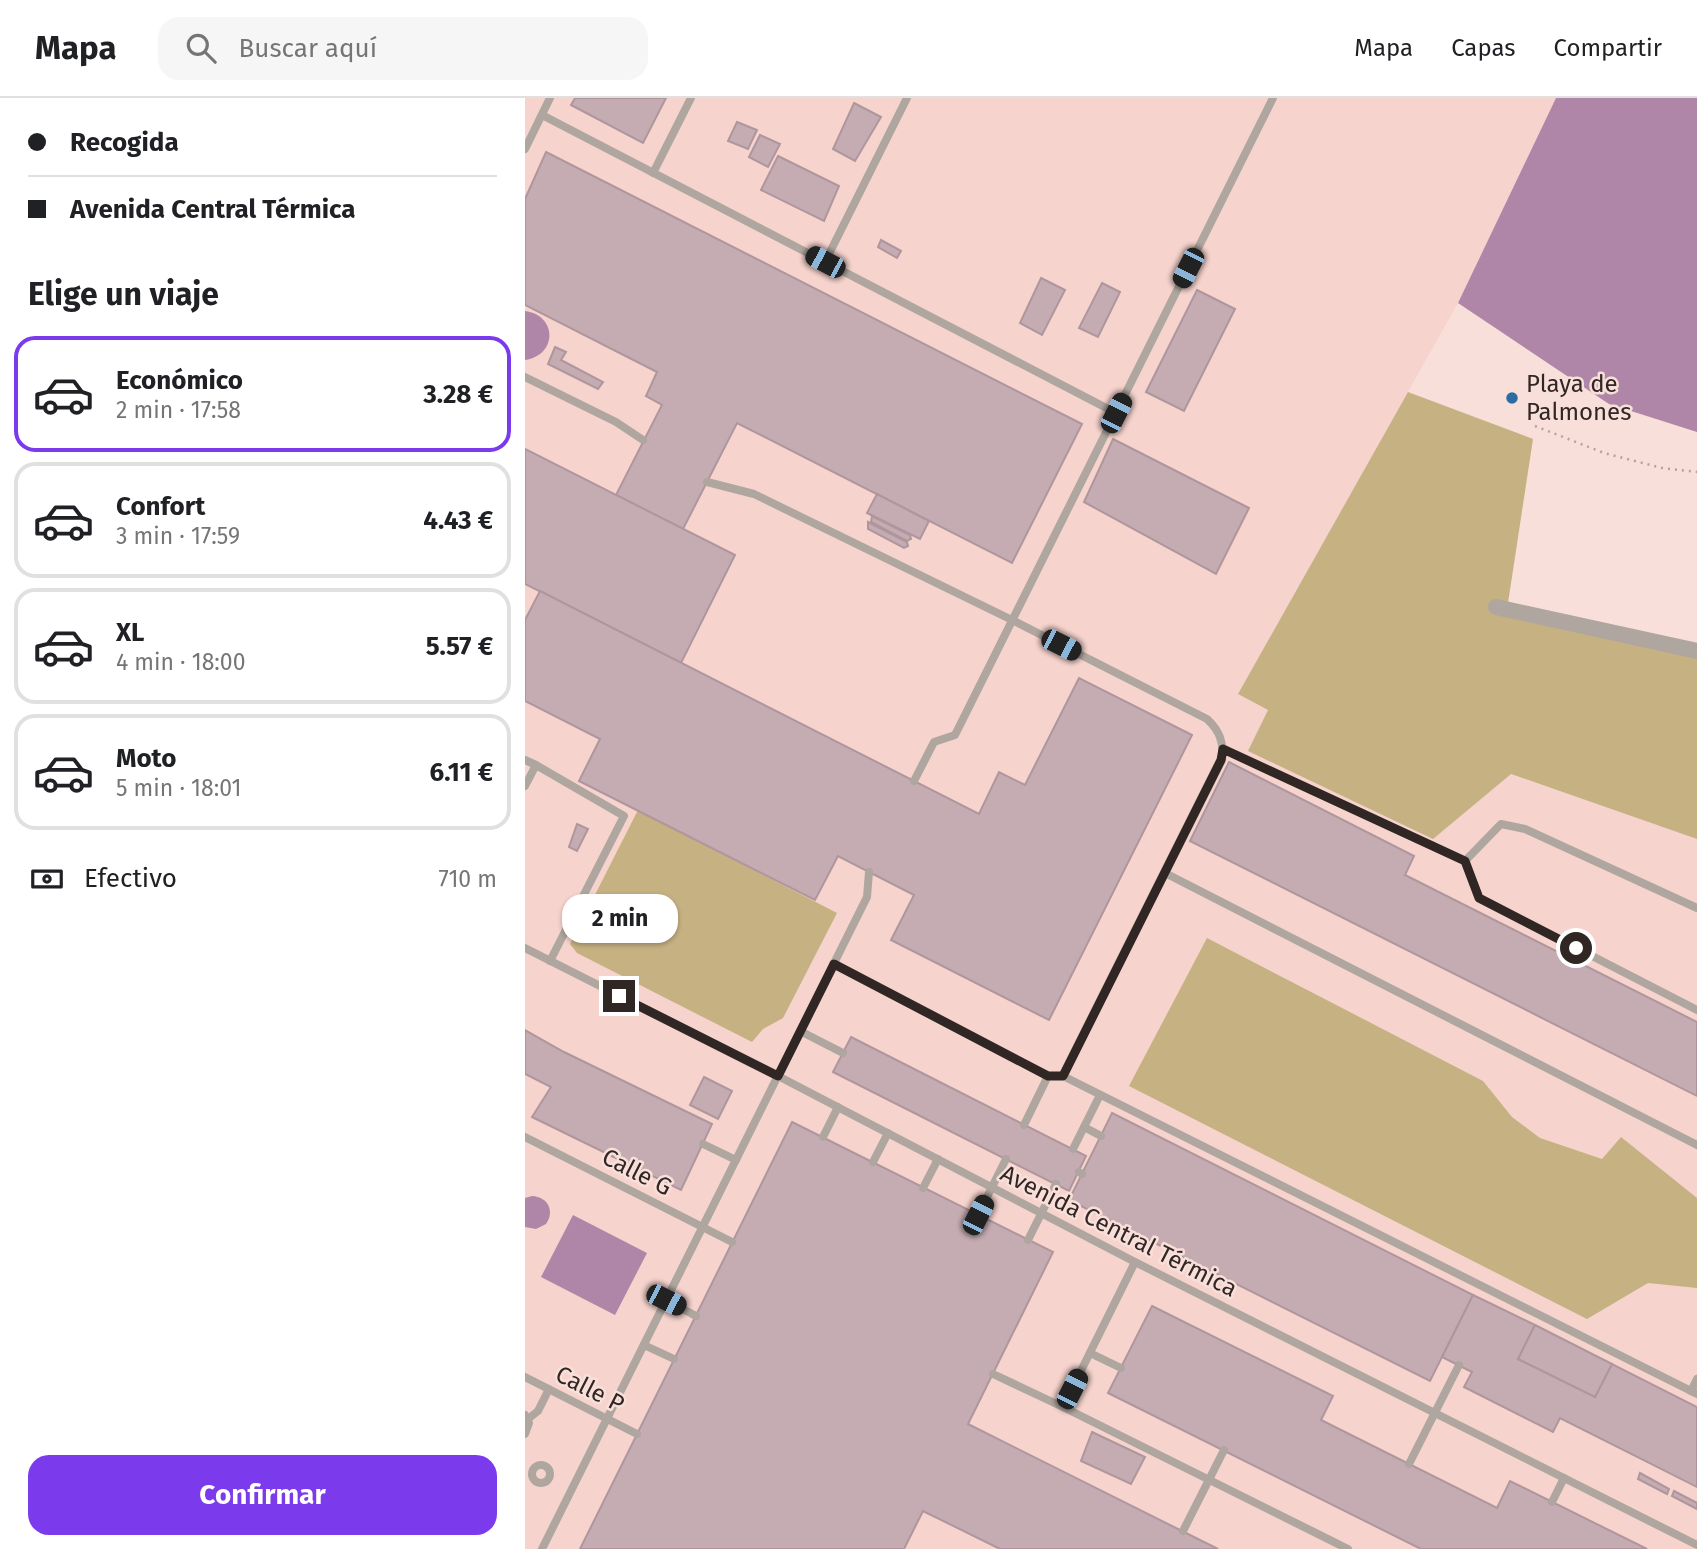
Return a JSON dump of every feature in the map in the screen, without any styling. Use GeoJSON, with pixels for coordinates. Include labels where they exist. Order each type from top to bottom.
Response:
{"type":"FeatureCollection","features":[{"type":"Feature","properties":{"kind":"street"},"geometry":{"type":"LineString","coordinates":[[1496,607],[1697,651]]}},
{"type":"Feature","properties":{"kind":"lane"},"geometry":{"type":"LineString","coordinates":[[525,149],[550,98]]}},
{"type":"Feature","properties":{"kind":"lane"},"geometry":{"type":"LineString","coordinates":[[653,173],[691,98]]}},
{"type":"Feature","properties":{"kind":"lane"},"geometry":{"type":"LineString","coordinates":[[825,262],[907,98]]}},
{"type":"Feature","properties":{"kind":"lane"},"geometry":{"type":"LineString","coordinates":[[914,781],[934,742],[955,735],[1273,98]]}},
{"type":"Feature","properties":{"kind":"lane"},"geometry":{"type":"LineString","coordinates":[[542,115],[1116,413]]}},
{"type":"Feature","properties":{"kind":"lane"},"geometry":{"type":"LineString","coordinates":[[525,377],[616,422],[643,440]]}},
{"type":"Feature","properties":{"kind":"lane"},"geometry":{"type":"LineString","coordinates":[[707,482],[754,494],[1012,620],[1207,719],[1216,727],[1223,749],[1221,760],[1063,1076]]}},
{"type":"Feature","properties":{"kind":"lane"},"geometry":{"type":"LineString","coordinates":[[1223,749],[1465,861],[1479,898],[1697,1010]]}},
{"type":"Feature","properties":{"kind":"lane"},"geometry":{"type":"LineString","coordinates":[[525,760],[624,816],[550,961]]}},
{"type":"Feature","properties":{"kind":"lane"},"geometry":{"type":"LineString","coordinates":[[525,786],[536,765]]}},
{"type":"Feature","properties":{"kind":"lane"},"geometry":{"type":"LineString","coordinates":[[1465,861],[1501,824],[1525,829],[1697,908]]}},
{"type":"Feature","properties":{"kind":"lane"},"geometry":{"type":"LineString","coordinates":[[542,1549],[867,897],[869,872]]}},
{"type":"Feature","properties":{"kind":"lane"},"geometry":{"type":"LineString","coordinates":[[1165,873],[1697,1145]]}},
{"type":"Feature","properties":{"kind":"lane","name":"Avenida Central Térmica"},"geometry":{"type":"LineString","coordinates":[[525,948],[1135,1262],[1697,1545]]}},
{"type":"Feature","properties":{"kind":"lane"},"geometry":{"type":"LineString","coordinates":[[834,964],[1048,1076],[1063,1076],[1100,1094],[1694,1393],[1697,1379]]}},
{"type":"Feature","properties":{"kind":"lane"},"geometry":{"type":"LineString","coordinates":[[800,1031],[842,1053]]}},
{"type":"Feature","properties":{"kind":"lane"},"geometry":{"type":"LineString","coordinates":[[1024,1125],[1048,1076]]}},
{"type":"Feature","properties":{"kind":"lane"},"geometry":{"type":"LineString","coordinates":[[1073,1149],[1100,1094]]}},
{"type":"Feature","properties":{"kind":"lane"},"geometry":{"type":"LineString","coordinates":[[823,1137],[838,1107]]}},
{"type":"Feature","properties":{"kind":"lane"},"geometry":{"type":"LineString","coordinates":[[1084,1127],[1101,1136]]}},
{"type":"Feature","properties":{"kind":"lane"},"geometry":{"type":"LineString","coordinates":[[873,1162],[888,1133]]}},
{"type":"Feature","properties":{"kind":"lane","name":"Calle G"},"geometry":{"type":"LineString","coordinates":[[525,1137],[732,1242]]}},
{"type":"Feature","properties":{"kind":"lane"},"geometry":{"type":"LineString","coordinates":[[703,1144],[736,1160]]}},
{"type":"Feature","properties":{"kind":"lane"},"geometry":{"type":"LineString","coordinates":[[923,1188],[938,1159]]}},
{"type":"Feature","properties":{"kind":"lane"},"geometry":{"type":"LineString","coordinates":[[978,1215],[1006,1159]]}},
{"type":"Feature","properties":{"kind":"lane"},"geometry":{"type":"LineString","coordinates":[[1028,1240],[1056,1184]]}},
{"type":"Feature","properties":{"kind":"lane"},"geometry":{"type":"LineString","coordinates":[[1063,1407],[1135,1262]]}},
{"type":"Feature","properties":{"kind":"lane"},"geometry":{"type":"LineString","coordinates":[[1490,1303],[1495,1293]]}},
{"type":"Feature","properties":{"kind":"lane"},"geometry":{"type":"LineString","coordinates":[[666,1300],[696,1315]]}},
{"type":"Feature","properties":{"kind":"lane"},"geometry":{"type":"LineString","coordinates":[[644,1345],[674,1359]]}},
{"type":"Feature","properties":{"kind":"lane"},"geometry":{"type":"LineString","coordinates":[[1090,1353],[1121,1368]]}},
{"type":"Feature","properties":{"kind":"lane"},"geometry":{"type":"LineString","coordinates":[[1409,1464],[1459,1365]]}},
{"type":"Feature","properties":{"kind":"lane"},"geometry":{"type":"LineString","coordinates":[[993,1374],[1348,1549]]}},
{"type":"Feature","properties":{"kind":"lane","name":"Calle P"},"geometry":{"type":"LineString","coordinates":[[525,1377],[637,1434]]}},
{"type":"Feature","properties":{"kind":"lane"},"geometry":{"type":"LineString","coordinates":[[525,1434],[529,1427],[526,1417],[538,1411],[549,1389]]}},
{"type":"Feature","properties":{"kind":"lane"},"geometry":{"type":"LineString","coordinates":[[1183,1531],[1224,1450]]}},
{"type":"Feature","properties":{"kind":"lane"},"geometry":{"type":"LineString","coordinates":[[1552,1502],[1564,1478]]}},
{"type":"Feature","properties":{"kind":"path"},"geometry":{"type":"LineString","coordinates":[[1535,426],[1605,453],[1662,468],[1697,472]]}},
{"type":"Feature","properties":{"kind":"shaded area"},"geometry":{"type":"Polygon","coordinates":[[[525,98],[1556,98],[1458,303],[1238,694],[1268,710],[1249,751],[1510,774],[1697,839],[1697,1549],[525,1549],[525,98]]]}},
{"type":"Feature","properties":{"kind":"shaded area"},"geometry":{"type":"Polygon","coordinates":[[[1556,98],[1697,98],[1697,432],[1609,404],[1458,303],[1556,98]]]}},
{"type":"Feature","properties":{"kind":"shaded area"},"geometry":{"type":"Polygon","coordinates":[[[525,311],[536,314],[543,320],[549,335],[543,351],[536,357],[525,360],[525,311]]]}},
{"type":"Feature","properties":{"kind":"shaded area"},"geometry":{"type":"Polygon","coordinates":[[[1408,392],[1533,439],[1508,603],[1697,650],[1697,839],[1511,774],[1433,839],[1248,751],[1268,710],[1238,694],[1408,392]]]}},
{"type":"Feature","properties":{"kind":"shaded area"},"geometry":{"type":"Polygon","coordinates":[[[638,810],[837,913],[783,1018],[763,1029],[752,1042],[577,953],[570,944],[638,810]]]}},
{"type":"Feature","properties":{"kind":"shaded area"},"geometry":{"type":"Polygon","coordinates":[[[1207,938],[1483,1081],[1512,1117],[1540,1138],[1602,1159],[1621,1137],[1697,1198],[1697,1288],[1648,1283],[1587,1319],[1129,1086],[1207,938]]]}},
{"type":"Feature","properties":{"kind":"shaded area"},"geometry":{"type":"Polygon","coordinates":[[[532,1196],[546,1202],[550,1210],[546,1224],[536,1229],[525,1227],[525,1198],[532,1196]]]}},
{"type":"Feature","properties":{"kind":"shaded area"},"geometry":{"type":"Polygon","coordinates":[[[573,1215],[647,1253],[615,1315],[541,1277],[573,1215]]]}},
{"type":"Feature","properties":{"kind":"building"},"geometry":{"type":"Polygon","coordinates":[[[575,98],[666,98],[643,143],[571,105],[575,98]]]}},
{"type":"Feature","properties":{"kind":"building"},"geometry":{"type":"Polygon","coordinates":[[[854,103],[881,117],[855,161],[833,149],[854,103]]]}},
{"type":"Feature","properties":{"kind":"building"},"geometry":{"type":"Polygon","coordinates":[[[737,122],[757,130],[748,149],[728,141],[737,122]]]}},
{"type":"Feature","properties":{"kind":"building"},"geometry":{"type":"Polygon","coordinates":[[[760,135],[780,144],[768,167],[749,157],[760,135]]]}},
{"type":"Feature","properties":{"kind":"building"},"geometry":{"type":"Polygon","coordinates":[[[546,152],[1082,424],[1012,563],[737,423],[683,529],[616,495],[662,405],[646,396],[657,372],[525,305],[525,199],[546,152]]]}},
{"type":"Feature","properties":{"kind":"building"},"geometry":{"type":"Polygon","coordinates":[[[778,156],[839,186],[824,221],[761,190],[778,156]]]}},
{"type":"Feature","properties":{"kind":"building"},"geometry":{"type":"Polygon","coordinates":[[[881,240],[901,251],[897,258],[878,247],[881,240]]]}},
{"type":"Feature","properties":{"kind":"building"},"geometry":{"type":"Polygon","coordinates":[[[1041,278],[1065,290],[1042,335],[1020,323],[1041,278]]]}},
{"type":"Feature","properties":{"kind":"building"},"geometry":{"type":"Polygon","coordinates":[[[1102,283],[1120,292],[1098,337],[1079,328],[1102,283]]]}},
{"type":"Feature","properties":{"kind":"building"},"geometry":{"type":"Polygon","coordinates":[[[1197,290],[1235,309],[1184,411],[1146,392],[1197,290]]]}},
{"type":"Feature","properties":{"kind":"building"},"geometry":{"type":"Polygon","coordinates":[[[555,347],[566,352],[561,360],[603,382],[598,389],[548,364],[555,347]]]}},
{"type":"Feature","properties":{"kind":"building"},"geometry":{"type":"Polygon","coordinates":[[[1113,439],[1249,508],[1216,574],[1084,502],[1113,439]]]}},
{"type":"Feature","properties":{"kind":"building"},"geometry":{"type":"Polygon","coordinates":[[[525,449],[735,555],[681,663],[525,584],[525,449]]]}},
{"type":"Feature","properties":{"kind":"building"},"geometry":{"type":"Polygon","coordinates":[[[877,494],[929,521],[920,539],[867,513],[877,494]]]}},
{"type":"Feature","properties":{"kind":"building"},"geometry":{"type":"Polygon","coordinates":[[[872,516],[910,535],[911,539],[907,541],[871,522],[872,516]]]}},
{"type":"Feature","properties":{"kind":"building"},"geometry":{"type":"Polygon","coordinates":[[[868,522],[907,542],[908,546],[904,548],[868,529],[868,522]]]}},
{"type":"Feature","properties":{"kind":"building"},"geometry":{"type":"Polygon","coordinates":[[[540,591],[979,814],[999,772],[1025,785],[1079,678],[1192,735],[1049,1020],[891,940],[914,895],[838,856],[815,900],[579,781],[600,739],[525,701],[525,620],[540,591]]]}},
{"type":"Feature","properties":{"kind":"building"},"geometry":{"type":"Polygon","coordinates":[[[1229,762],[1414,856],[1405,875],[1697,1022],[1697,1096],[1190,841],[1229,762]]]}},
{"type":"Feature","properties":{"kind":"building"},"geometry":{"type":"Polygon","coordinates":[[[577,824],[588,829],[577,851],[569,847],[577,824]]]}},
{"type":"Feature","properties":{"kind":"building"},"geometry":{"type":"Polygon","coordinates":[[[525,1030],[564,1052],[712,1124],[681,1190],[532,1117],[551,1087],[525,1074],[525,1030]]]}},
{"type":"Feature","properties":{"kind":"building"},"geometry":{"type":"Polygon","coordinates":[[[851,1037],[1086,1156],[1069,1191],[833,1072],[851,1037]]]}},
{"type":"Feature","properties":{"kind":"building"},"geometry":{"type":"Polygon","coordinates":[[[704,1077],[732,1091],[718,1119],[690,1105],[704,1077]]]}},
{"type":"Feature","properties":{"kind":"building"},"geometry":{"type":"Polygon","coordinates":[[[1112,1113],[1473,1295],[1430,1381],[1069,1200],[1112,1113]]]}},
{"type":"Feature","properties":{"kind":"building"},"geometry":{"type":"Polygon","coordinates":[[[792,1122],[1053,1252],[968,1424],[1218,1549],[1000,1549],[923,1511],[904,1549],[580,1549],[792,1122]]]}},
{"type":"Feature","properties":{"kind":"building"},"geometry":{"type":"Polygon","coordinates":[[[1473,1295],[1535,1325],[1518,1359],[1595,1397],[1612,1364],[1697,1407],[1697,1487],[1560,1418],[1553,1432],[1464,1387],[1472,1372],[1442,1357],[1473,1295]]]}},
{"type":"Feature","properties":{"kind":"building"},"geometry":{"type":"Polygon","coordinates":[[[1152,1306],[1333,1396],[1321,1420],[1497,1508],[1510,1481],[1647,1549],[1421,1549],[1108,1393],[1152,1306]]]}},
{"type":"Feature","properties":{"kind":"building"},"geometry":{"type":"Polygon","coordinates":[[[1535,1325],[1612,1364],[1595,1397],[1518,1359],[1535,1325]]]}},
{"type":"Feature","properties":{"kind":"building"},"geometry":{"type":"Polygon","coordinates":[[[1092,1432],[1145,1457],[1131,1484],[1081,1461],[1092,1432]]]}},
{"type":"Feature","properties":{"kind":"building"},"geometry":{"type":"Polygon","coordinates":[[[1640,1473],[1669,1489],[1667,1494],[1638,1479],[1640,1473]]]}},
{"type":"Feature","properties":{"kind":"building"},"geometry":{"type":"Polygon","coordinates":[[[1674,1491],[1697,1503],[1697,1509],[1672,1496],[1674,1491]]]}},
{"type":"Feature","properties":{"kind":"place","name":"Playa de Palmones"},"geometry":{"type":"Point","coordinates":[1512,398]}},
{"type":"Feature","properties":{"kind":"route"},"geometry":{"type":"LineString","coordinates":[[619,996],[778,1076],[834,964],[1048,1076],[1063,1076],[1221,760],[1223,749],[1465,861],[1479,898],[1576,948]]}}]}
